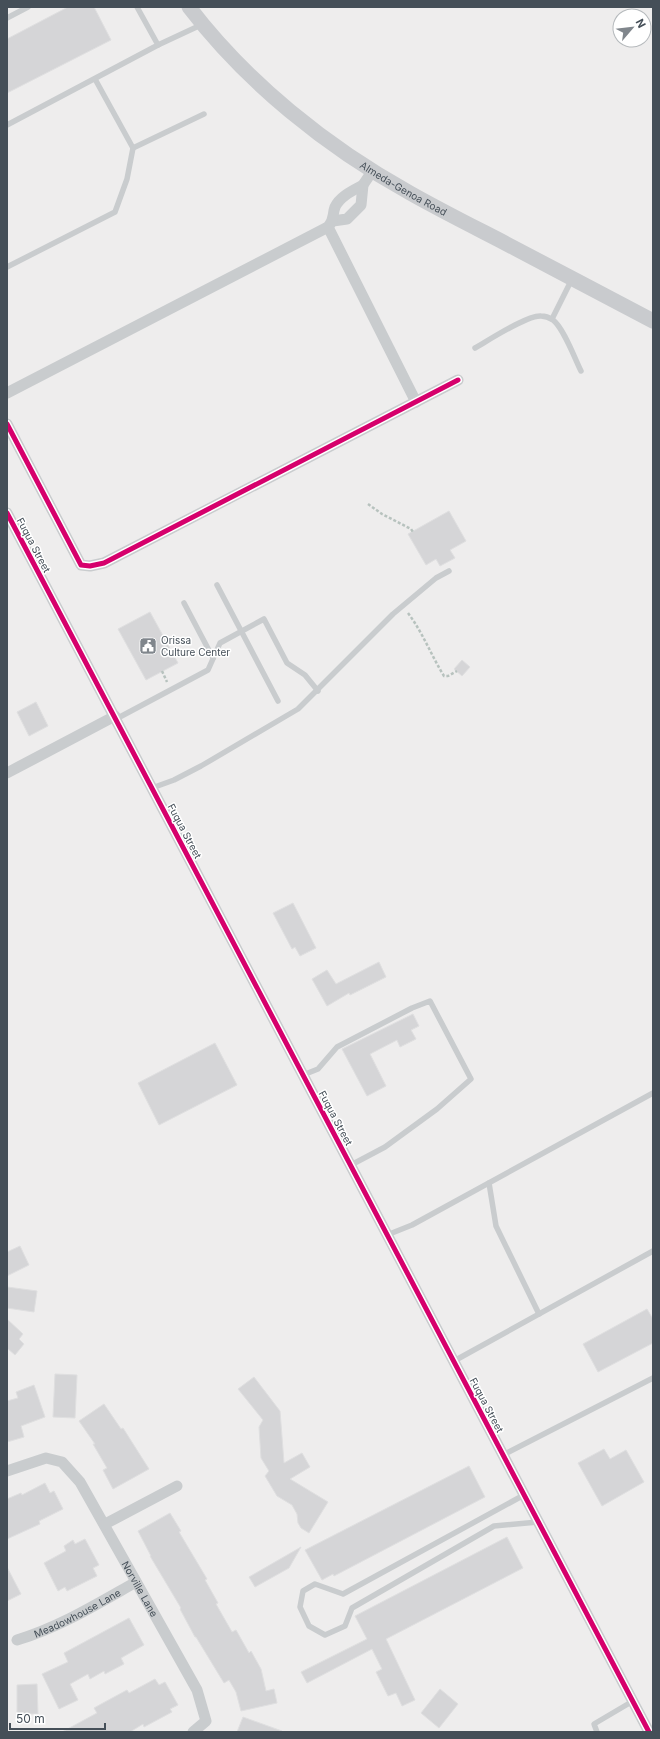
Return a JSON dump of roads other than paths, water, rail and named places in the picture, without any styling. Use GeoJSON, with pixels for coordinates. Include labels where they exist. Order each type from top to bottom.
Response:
{"type":"FeatureCollection","features":[{"type":"Feature","properties":{"kind":"main road","name":"Almeda-Genoa Road"},"geometry":{"type":"LineString","coordinates":[[189,7],[246,70],[279,100],[319,133],[373,170],[409,192],[653,321]]}},
{"type":"Feature","properties":{"kind":"street"},"geometry":{"type":"LineString","coordinates":[[7,393],[331,224],[347,220],[361,205],[363,185],[373,170]]}},
{"type":"Feature","properties":{"kind":"street"},"geometry":{"type":"LineString","coordinates":[[363,185],[348,193],[336,207],[331,224],[416,402]]}},
{"type":"Feature","properties":{"kind":"street"},"geometry":{"type":"LineString","coordinates":[[7,424],[81,565],[90,566],[104,564],[458,380]]}},
{"type":"Feature","properties":{"kind":"street","name":"Fuqua Street"},"geometry":{"type":"LineString","coordinates":[[7,513],[649,1732]]}},
{"type":"Feature","properties":{"kind":"street"},"geometry":{"type":"LineString","coordinates":[[7,773],[115,718]]}},
{"type":"Feature","properties":{"kind":"street","name":"Norville Lane"},"geometry":{"type":"LineString","coordinates":[[7,1471],[46,1458],[62,1462],[80,1482],[197,1690],[206,1722],[193,1732]]}},
{"type":"Feature","properties":{"kind":"street"},"geometry":{"type":"LineString","coordinates":[[105,1524],[176,1486]]}},
{"type":"Feature","properties":{"kind":"street","name":"Meadowhouse Lane"},"geometry":{"type":"LineString","coordinates":[[17,1640],[38,1634],[64,1622],[136,1582]]}},
{"type":"Feature","properties":{"kind":"lane"},"geometry":{"type":"LineString","coordinates":[[7,18],[18,10],[28,7]]}},
{"type":"Feature","properties":{"kind":"lane"},"geometry":{"type":"LineString","coordinates":[[137,7],[158,44]]}},
{"type":"Feature","properties":{"kind":"lane"},"geometry":{"type":"LineString","coordinates":[[7,125],[158,44],[203,24]]}},
{"type":"Feature","properties":{"kind":"lane"},"geometry":{"type":"LineString","coordinates":[[7,267],[115,212],[126,179],[132,148],[94,79]]}},
{"type":"Feature","properties":{"kind":"lane"},"geometry":{"type":"LineString","coordinates":[[132,148],[204,114]]}},
{"type":"Feature","properties":{"kind":"lane"},"geometry":{"type":"LineString","coordinates":[[552,319],[572,278]]}},
{"type":"Feature","properties":{"kind":"lane"},"geometry":{"type":"LineString","coordinates":[[475,348],[532,318],[542,316],[552,319],[558,326],[581,371]]}},
{"type":"Feature","properties":{"kind":"lane"},"geometry":{"type":"LineString","coordinates":[[152,788],[174,780],[201,766],[272,726],[298,709],[318,691],[356,650],[393,614],[436,578],[449,571]]}},
{"type":"Feature","properties":{"kind":"lane"},"geometry":{"type":"LineString","coordinates":[[217,585],[278,701]]}},
{"type":"Feature","properties":{"kind":"lane"},"geometry":{"type":"LineString","coordinates":[[184,603],[213,658]]}},
{"type":"Feature","properties":{"kind":"lane"},"geometry":{"type":"LineString","coordinates":[[115,718],[208,670],[220,643],[264,619],[287,663],[305,675],[318,691]]}},
{"type":"Feature","properties":{"kind":"lane"},"geometry":{"type":"LineString","coordinates":[[304,1075],[318,1069],[337,1047],[412,1008],[430,1001],[465,1066],[471,1079],[437,1109],[385,1147],[351,1165]]}},
{"type":"Feature","properties":{"kind":"lane"},"geometry":{"type":"LineString","coordinates":[[388,1235],[412,1225],[653,1093]]}},
{"type":"Feature","properties":{"kind":"lane"},"geometry":{"type":"LineString","coordinates":[[489,1183],[496,1226],[539,1314]]}},
{"type":"Feature","properties":{"kind":"lane"},"geometry":{"type":"LineString","coordinates":[[454,1361],[653,1252]]}},
{"type":"Feature","properties":{"kind":"lane"},"geometry":{"type":"LineString","coordinates":[[503,1455],[653,1378]]}},
{"type":"Feature","properties":{"kind":"lane"},"geometry":{"type":"LineString","coordinates":[[524,1495],[488,1513],[344,1594],[315,1584],[302,1591],[300,1607],[309,1626],[325,1635],[345,1626],[352,1608],[494,1526],[538,1522]]}},
{"type":"Feature","properties":{"kind":"lane"},"geometry":{"type":"LineString","coordinates":[[597,1732],[594,1724],[632,1701]]}},
{"type":"Feature","properties":{"kind":"place","name":"Orissa Culture Center"},"geometry":{"type":"Point","coordinates":[148,646]}}]}
